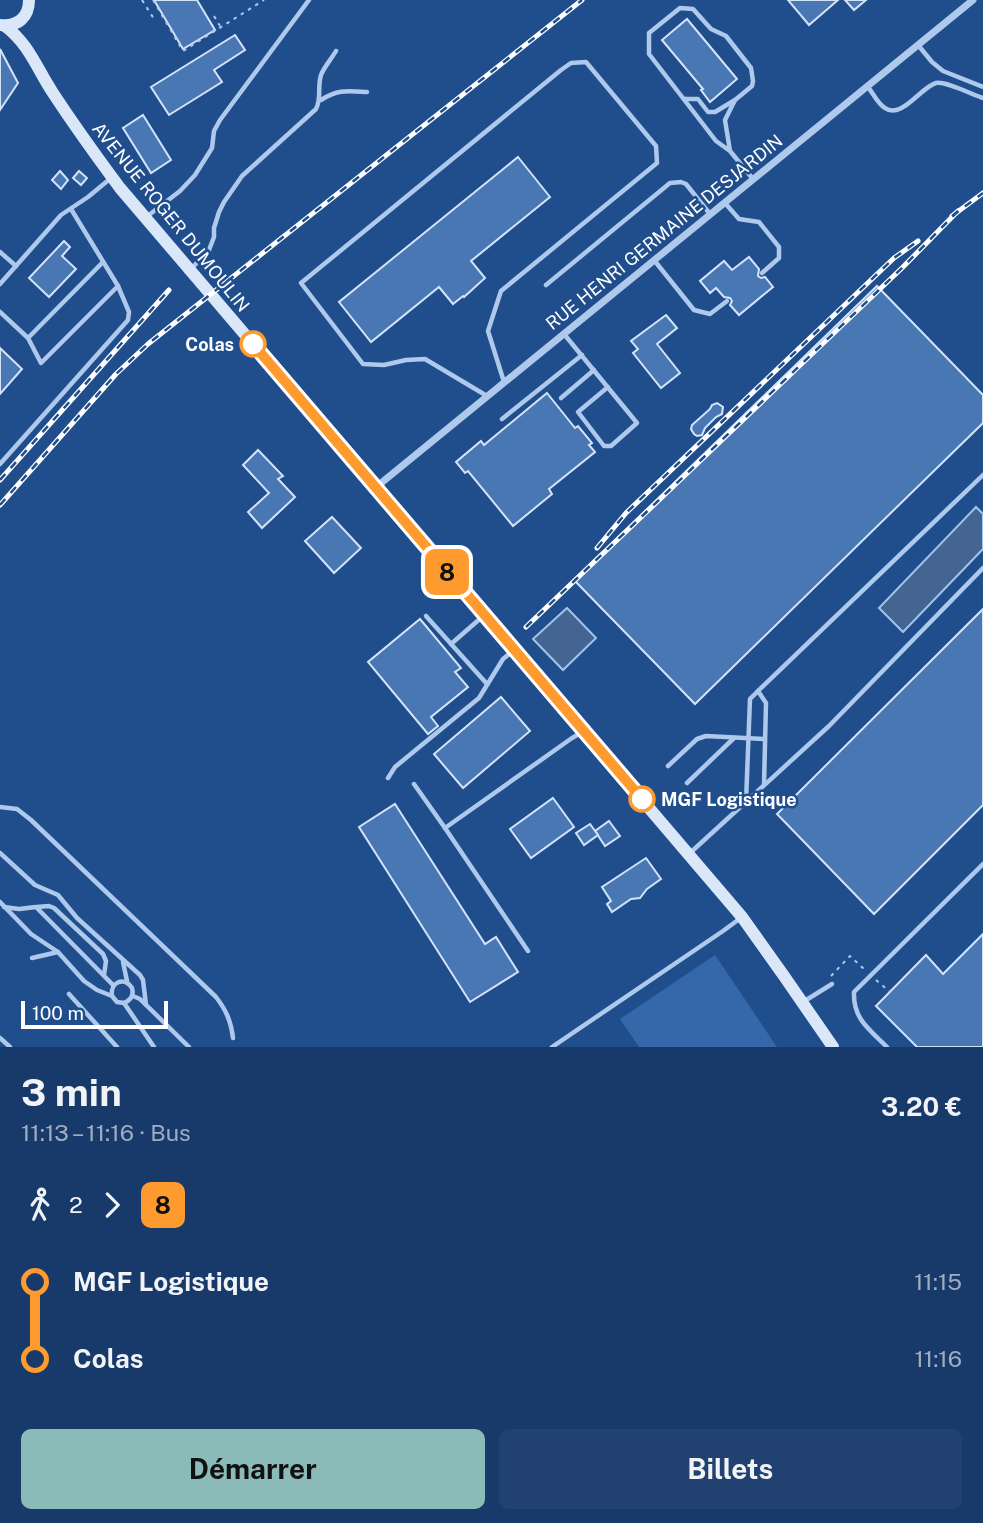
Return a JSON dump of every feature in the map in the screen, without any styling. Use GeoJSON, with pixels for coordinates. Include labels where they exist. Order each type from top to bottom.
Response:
{"type":"FeatureCollection","features":[{"type":"Feature","properties":{"kind":"main road"},"geometry":{"type":"LineString","coordinates":[[3,26],[23,18],[29,9],[29,0]]}},
{"type":"Feature","properties":{"kind":"main road"},"geometry":{"type":"LineString","coordinates":[[23,18],[27,47]]}},
{"type":"Feature","properties":{"kind":"main road"},"geometry":{"type":"LineString","coordinates":[[3,26],[17,35],[27,47]]}},
{"type":"Feature","properties":{"kind":"main road","name":"AVENUE ROGER DUMOULIN"},"geometry":{"type":"LineString","coordinates":[[27,47],[49,87],[112,177],[145,218],[742,917],[833,1047]]}},
{"type":"Feature","properties":{"kind":"street","name":"RUE HENRI GERMAINE DESJARDIN"},"geometry":{"type":"LineString","coordinates":[[375,488],[973,0]]}},
{"type":"Feature","properties":{"kind":"lane"},"geometry":{"type":"LineString","coordinates":[[145,218],[180,191],[195,175],[212,148],[214,131],[220,120],[309,0]]}},
{"type":"Feature","properties":{"kind":"lane"},"geometry":{"type":"LineString","coordinates":[[683,99],[698,99],[708,112],[715,112],[735,100],[752,86],[753,81],[751,68],[726,36],[711,29],[693,9],[680,8],[649,33],[649,54],[683,99],[716,141],[730,151],[753,179]]}},
{"type":"Feature","properties":{"kind":"lane"},"geometry":{"type":"LineString","coordinates":[[918,45],[943,71],[983,87]]}},
{"type":"Feature","properties":{"kind":"lane"},"geometry":{"type":"LineString","coordinates":[[189,270],[209,250],[219,212],[242,176],[316,109],[320,100],[322,74],[336,51]]}},
{"type":"Feature","properties":{"kind":"lane"},"geometry":{"type":"LineString","coordinates":[[487,396],[425,359],[384,365],[363,364],[301,283],[561,70],[571,63],[586,62],[656,146],[657,163],[501,291],[488,331],[504,382]]}},
{"type":"Feature","properties":{"kind":"lane"},"geometry":{"type":"LineString","coordinates":[[867,86],[884,108],[890,110],[899,110],[929,87],[941,83],[983,99]]}},
{"type":"Feature","properties":{"kind":"lane"},"geometry":{"type":"LineString","coordinates":[[320,100],[342,90],[367,92]]}},
{"type":"Feature","properties":{"kind":"lane"},"geometry":{"type":"LineString","coordinates":[[730,151],[724,120],[735,100]]}},
{"type":"Feature","properties":{"kind":"lane"},"geometry":{"type":"LineString","coordinates":[[0,284],[61,215],[112,177]]}},
{"type":"Feature","properties":{"kind":"lane"},"geometry":{"type":"LineString","coordinates":[[546,285],[670,183],[686,184],[710,214]]}},
{"type":"Feature","properties":{"kind":"lane"},"geometry":{"type":"LineString","coordinates":[[725,202],[739,219],[759,222],[779,247],[779,258],[762,272]]}},
{"type":"Feature","properties":{"kind":"lane"},"geometry":{"type":"LineString","coordinates":[[0,464],[128,320],[128,312],[118,286],[71,209]]}},
{"type":"Feature","properties":{"kind":"lane"},"geometry":{"type":"LineString","coordinates":[[0,252],[16,266]]}},
{"type":"Feature","properties":{"kind":"lane"},"geometry":{"type":"LineString","coordinates":[[654,260],[694,310],[710,314],[727,301]]}},
{"type":"Feature","properties":{"kind":"lane"},"geometry":{"type":"LineString","coordinates":[[27,338],[103,262]]}},
{"type":"Feature","properties":{"kind":"lane"},"geometry":{"type":"LineString","coordinates":[[0,312],[27,338],[41,363],[118,286]]}},
{"type":"Feature","properties":{"kind":"lane"},"geometry":{"type":"LineString","coordinates":[[564,333],[608,387],[637,423],[611,446],[604,446],[578,412],[608,387]]}},
{"type":"Feature","properties":{"kind":"lane"},"geometry":{"type":"LineString","coordinates":[[502,419],[582,355]]}},
{"type":"Feature","properties":{"kind":"lane"},"geometry":{"type":"LineString","coordinates":[[561,398],[594,370]]}},
{"type":"Feature","properties":{"kind":"lane"},"geometry":{"type":"LineString","coordinates":[[746,802],[750,699],[983,475]]}},
{"type":"Feature","properties":{"kind":"lane"},"geometry":{"type":"LineString","coordinates":[[689,854],[829,726],[983,568]]}},
{"type":"Feature","properties":{"kind":"lane"},"geometry":{"type":"LineString","coordinates":[[451,644],[484,615]]}},
{"type":"Feature","properties":{"kind":"lane"},"geometry":{"type":"LineString","coordinates":[[426,616],[487,684]]}},
{"type":"Feature","properties":{"kind":"lane"},"geometry":{"type":"LineString","coordinates":[[388,778],[395,767],[479,698],[503,659],[514,650]]}},
{"type":"Feature","properties":{"kind":"lane"},"geometry":{"type":"LineString","coordinates":[[758,691],[766,703],[764,786]]}},
{"type":"Feature","properties":{"kind":"lane"},"geometry":{"type":"LineString","coordinates":[[444,828],[572,738],[585,732]]}},
{"type":"Feature","properties":{"kind":"lane"},"geometry":{"type":"LineString","coordinates":[[668,766],[697,739],[706,736],[765,739]]}},
{"type":"Feature","properties":{"kind":"lane"},"geometry":{"type":"LineString","coordinates":[[687,783],[735,737]]}},
{"type":"Feature","properties":{"kind":"lane"},"geometry":{"type":"LineString","coordinates":[[414,784],[528,951]]}},
{"type":"Feature","properties":{"kind":"lane"},"geometry":{"type":"LineString","coordinates":[[0,807],[17,809],[30,820],[216,997],[225,1009],[233,1038]]}},
{"type":"Feature","properties":{"kind":"lane"},"geometry":{"type":"LineString","coordinates":[[0,853],[35,885],[58,895],[77,918],[140,975],[146,1005]]}},
{"type":"Feature","properties":{"kind":"lane"},"geometry":{"type":"LineString","coordinates":[[887,1047],[860,1019],[854,1004],[854,992],[983,864]]}},
{"type":"Feature","properties":{"kind":"lane"},"geometry":{"type":"LineString","coordinates":[[2,905],[19,909],[49,906],[54,908],[103,954],[106,961],[104,976]]}},
{"type":"Feature","properties":{"kind":"lane"},"geometry":{"type":"LineString","coordinates":[[2,905],[31,934],[58,952],[83,981],[117,1002],[124,1003],[133,996]]}},
{"type":"Feature","properties":{"kind":"lane"},"geometry":{"type":"LineString","coordinates":[[36,907],[113,985]]}},
{"type":"Feature","properties":{"kind":"lane"},"geometry":{"type":"LineString","coordinates":[[552,1047],[742,917]]}},
{"type":"Feature","properties":{"kind":"lane"},"geometry":{"type":"LineString","coordinates":[[32,958],[58,952]]}},
{"type":"Feature","properties":{"kind":"lane"},"geometry":{"type":"LineString","coordinates":[[123,960],[133,996]]}},
{"type":"Feature","properties":{"kind":"lane"},"geometry":{"type":"LineString","coordinates":[[111,996],[113,985],[120,981],[127,982]]}},
{"type":"Feature","properties":{"kind":"lane"},"geometry":{"type":"LineString","coordinates":[[803,1002],[832,984]]}},
{"type":"Feature","properties":{"kind":"lane"},"geometry":{"type":"LineString","coordinates":[[69,994],[117,1047]]}},
{"type":"Feature","properties":{"kind":"lane"},"geometry":{"type":"LineString","coordinates":[[133,996],[140,999],[189,1047]]}},
{"type":"Feature","properties":{"kind":"lane"},"geometry":{"type":"LineString","coordinates":[[124,1003],[154,1047]]}},
{"type":"Feature","properties":{"kind":"lane"},"geometry":{"type":"LineString","coordinates":[[0,1038],[10,1047]]}},
{"type":"Feature","properties":{"kind":"path"},"geometry":{"type":"LineString","coordinates":[[142,0],[153,19]]}},
{"type":"Feature","properties":{"kind":"path"},"geometry":{"type":"LineString","coordinates":[[144,4],[152,0],[183,51],[264,0]]}},
{"type":"Feature","properties":{"kind":"path"},"geometry":{"type":"LineString","coordinates":[[214,16],[221,27]]}},
{"type":"Feature","properties":{"kind":"path"},"geometry":{"type":"LineString","coordinates":[[830,978],[850,956],[890,992]]}},
{"type":"Feature","properties":{"kind":"shaded area"},"geometry":{"type":"Polygon","coordinates":[[[976,507],[983,514],[983,549],[903,632],[879,608],[976,507]]]}},
{"type":"Feature","properties":{"kind":"shaded area"},"geometry":{"type":"Polygon","coordinates":[[[567,608],[596,638],[563,670],[533,639],[567,608]]]}},
{"type":"Feature","properties":{"kind":"shaded area"},"geometry":{"type":"Polygon","coordinates":[[[715,955],[777,1047],[639,1047],[620,1019],[715,955]]]}},
{"type":"Feature","properties":{"kind":"building"},"geometry":{"type":"Polygon","coordinates":[[[154,0],[197,0],[215,30],[183,49],[154,0]]]}},
{"type":"Feature","properties":{"kind":"building"},"geometry":{"type":"Polygon","coordinates":[[[788,0],[838,0],[809,25],[788,0]]]}},
{"type":"Feature","properties":{"kind":"building"},"geometry":{"type":"Polygon","coordinates":[[[845,0],[866,0],[854,10],[845,0]]]}},
{"type":"Feature","properties":{"kind":"building"},"geometry":{"type":"Polygon","coordinates":[[[687,19],[737,79],[710,102],[701,90],[703,89],[662,40],[687,19]]]}},
{"type":"Feature","properties":{"kind":"building"},"geometry":{"type":"Polygon","coordinates":[[[235,35],[245,50],[214,70],[222,82],[169,115],[151,87],[235,35]]]}},
{"type":"Feature","properties":{"kind":"building"},"geometry":{"type":"Polygon","coordinates":[[[0,49],[18,83],[0,110],[0,49]]]}},
{"type":"Feature","properties":{"kind":"building"},"geometry":{"type":"Polygon","coordinates":[[[143,115],[171,160],[151,173],[123,128],[143,115]]]}},
{"type":"Feature","properties":{"kind":"building"},"geometry":{"type":"Polygon","coordinates":[[[518,157],[550,197],[471,261],[485,278],[464,297],[453,304],[439,287],[371,342],[339,302],[518,157]]]}},
{"type":"Feature","properties":{"kind":"building"},"geometry":{"type":"Polygon","coordinates":[[[60,171],[68,180],[61,189],[52,180],[60,171]]]}},
{"type":"Feature","properties":{"kind":"building"},"geometry":{"type":"Polygon","coordinates":[[[79,171],[87,178],[81,185],[73,178],[79,171]]]}},
{"type":"Feature","properties":{"kind":"building"},"geometry":{"type":"Polygon","coordinates":[[[64,241],[70,247],[62,256],[76,269],[49,297],[29,278],[64,241]]]}},
{"type":"Feature","properties":{"kind":"building"},"geometry":{"type":"Polygon","coordinates":[[[749,257],[759,269],[758,276],[765,277],[773,287],[739,315],[730,305],[730,298],[724,297],[716,288],[710,293],[700,281],[724,261],[732,270],[749,257]]]}},
{"type":"Feature","properties":{"kind":"building"},"geometry":{"type":"Polygon","coordinates":[[[877,286],[983,395],[983,423],[695,704],[574,580],[877,286]]]}},
{"type":"Feature","properties":{"kind":"building"},"geometry":{"type":"Polygon","coordinates":[[[666,315],[677,328],[657,344],[680,373],[661,388],[633,353],[638,349],[631,341],[666,315]]]}},
{"type":"Feature","properties":{"kind":"building"},"geometry":{"type":"Polygon","coordinates":[[[0,348],[22,369],[0,394],[0,348]]]}},
{"type":"Feature","properties":{"kind":"building"},"geometry":{"type":"Polygon","coordinates":[[[547,393],[575,428],[578,426],[592,443],[589,445],[595,452],[549,489],[552,494],[513,526],[468,471],[465,473],[456,462],[481,441],[484,445],[547,393]]]}},
{"type":"Feature","properties":{"kind":"building"},"geometry":{"type":"Polygon","coordinates":[[[717,403],[723,407],[722,414],[705,428],[702,435],[694,434],[692,425],[717,403]]]}},
{"type":"Feature","properties":{"kind":"building"},"geometry":{"type":"Polygon","coordinates":[[[258,450],[283,476],[278,479],[295,497],[262,528],[248,512],[269,493],[243,465],[258,450]]]}},
{"type":"Feature","properties":{"kind":"building"},"geometry":{"type":"Polygon","coordinates":[[[332,517],[361,548],[334,573],[305,541],[332,517]]]}},
{"type":"Feature","properties":{"kind":"building"},"geometry":{"type":"Polygon","coordinates":[[[983,609],[983,805],[874,914],[777,814],[983,609]]]}},
{"type":"Feature","properties":{"kind":"building"},"geometry":{"type":"Polygon","coordinates":[[[420,619],[461,668],[455,672],[468,687],[431,717],[438,726],[428,734],[368,662],[420,619]]]}},
{"type":"Feature","properties":{"kind":"building"},"geometry":{"type":"Polygon","coordinates":[[[501,697],[530,731],[463,788],[434,754],[501,697]]]}},
{"type":"Feature","properties":{"kind":"building"},"geometry":{"type":"Polygon","coordinates":[[[553,798],[574,827],[531,858],[510,829],[553,798]]]}},
{"type":"Feature","properties":{"kind":"building"},"geometry":{"type":"Polygon","coordinates":[[[395,804],[485,944],[496,937],[518,972],[470,1002],[359,827],[395,804]]]}},
{"type":"Feature","properties":{"kind":"building"},"geometry":{"type":"Polygon","coordinates":[[[609,821],[620,836],[605,846],[595,831],[609,821]]]}},
{"type":"Feature","properties":{"kind":"building"},"geometry":{"type":"Polygon","coordinates":[[[590,824],[598,835],[584,845],[576,833],[590,824]]]}},
{"type":"Feature","properties":{"kind":"building"},"geometry":{"type":"Polygon","coordinates":[[[646,858],[661,879],[640,898],[631,899],[612,912],[607,904],[611,901],[602,887],[646,858]]]}},
{"type":"Feature","properties":{"kind":"building"},"geometry":{"type":"Polygon","coordinates":[[[983,934],[983,1047],[917,1047],[876,1006],[926,955],[943,974],[983,934]]]}},
{"type":"Feature","properties":{"kind":"railway"},"geometry":{"type":"LineString","coordinates":[[0,505],[116,374],[148,344],[582,0]]}},
{"type":"Feature","properties":{"kind":"railway"},"geometry":{"type":"LineString","coordinates":[[952,216],[983,193]]}},
{"type":"Feature","properties":{"kind":"railway"},"geometry":{"type":"LineString","coordinates":[[526,627],[903,267],[958,211]]}},
{"type":"Feature","properties":{"kind":"railway"},"geometry":{"type":"LineString","coordinates":[[597,548],[626,513],[894,258],[918,241]]}},
{"type":"Feature","properties":{"kind":"railway"},"geometry":{"type":"LineString","coordinates":[[0,480],[169,290]]}},
{"type":"Feature","properties":{"kind":"bus line","name":"8"},"geometry":{"type":"LineString","coordinates":[[253,344],[642,799]]}},
{"type":"Feature","properties":{"kind":"place","name":"Colas"},"geometry":{"type":"Point","coordinates":[253,344]}},
{"type":"Feature","properties":{"kind":"place","name":"MGF Logistique"},"geometry":{"type":"Point","coordinates":[642,799]}}]}
